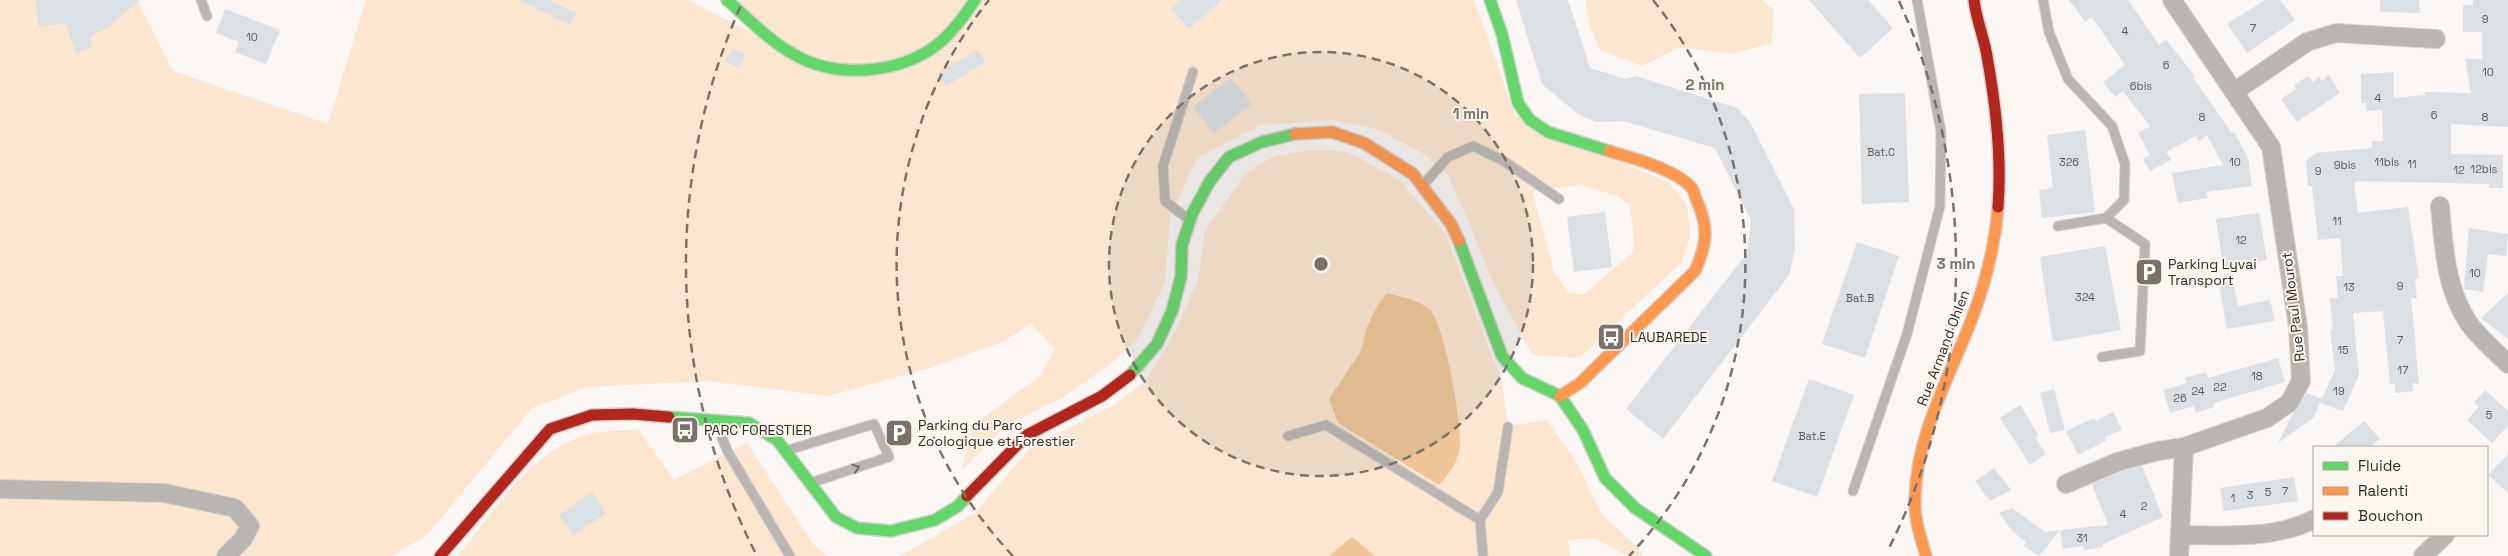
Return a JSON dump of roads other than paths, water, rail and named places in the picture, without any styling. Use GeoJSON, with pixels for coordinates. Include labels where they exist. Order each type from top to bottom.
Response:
{"type":"FeatureCollection","features":[{"type":"Feature","properties":{"kind":"main road"},"geometry":{"type":"LineString","coordinates":[[727,0],[776,42],[805,61],[828,67],[854,70],[882,67],[911,59],[938,44],[964,17],[975,0]]}},
{"type":"Feature","properties":{"kind":"main road"},"geometry":{"type":"LineString","coordinates":[[1490,0],[1502,34],[1518,104],[1530,120],[1548,132],[1659,167],[1691,187],[1703,214],[1706,234],[1705,249],[1695,271],[1580,383],[1560,396]]}},
{"type":"Feature","properties":{"kind":"main road","name":"Rue Armand Ohlen"},"geometry":{"type":"LineString","coordinates":[[1926,556],[1915,518],[1915,482],[1930,422],[1977,303],[1995,235],[1998,149],[1993,89],[1984,38],[1974,0]]}},
{"type":"Feature","properties":{"kind":"main road"},"geometry":{"type":"LineString","coordinates":[[440,556],[550,429],[592,415],[633,414],[748,423],[777,440],[836,517],[857,528],[891,531],[935,520],[958,506],[1027,434],[1102,396],[1133,372],[1157,344],[1172,311],[1181,277],[1182,245],[1190,221],[1210,182],[1229,157],[1262,142],[1295,134],[1332,132],[1364,143],[1413,174],[1423,185],[1451,224],[1460,243],[1502,356],[1522,378],[1560,396],[1583,430],[1605,478],[1635,508],[1706,556]]}},
{"type":"Feature","properties":{"kind":"street","name":"Rue Paul Mourot"},"geometry":{"type":"LineString","coordinates":[[2066,484],[2117,462],[2158,451],[2184,447],[2267,418],[2289,403],[2301,381],[2298,327],[2271,147],[2172,0]]}},
{"type":"Feature","properties":{"kind":"street"},"geometry":{"type":"LineString","coordinates":[[2234,92],[2307,42],[2336,33],[2436,39]]}},
{"type":"Feature","properties":{"kind":"street"},"geometry":{"type":"LineString","coordinates":[[2440,206],[2444,253],[2452,293],[2468,323],[2508,364]]}},
{"type":"Feature","properties":{"kind":"street"},"geometry":{"type":"LineString","coordinates":[[2178,556],[2181,535],[2184,447]]}},
{"type":"Feature","properties":{"kind":"street"},"geometry":{"type":"LineString","coordinates":[[0,489],[164,494],[235,508],[250,526],[243,539],[226,556]]}},
{"type":"Feature","properties":{"kind":"street"},"geometry":{"type":"LineString","coordinates":[[2181,535],[2239,535],[2278,531],[2313,519]]}},
{"type":"Feature","properties":{"kind":"street"},"geometry":{"type":"LineString","coordinates":[[2423,556],[2444,536]]}},
{"type":"Feature","properties":{"kind":"lane"},"geometry":{"type":"LineString","coordinates":[[201,0],[207,16]]}},
{"type":"Feature","properties":{"kind":"lane"},"geometry":{"type":"LineString","coordinates":[[1853,490],[1907,334],[1940,206],[1941,132],[1918,0]]}},
{"type":"Feature","properties":{"kind":"lane"},"geometry":{"type":"LineString","coordinates":[[2043,0],[2048,32],[2068,80],[2112,126],[2126,164],[2124,200],[2106,218],[2058,226]]}},
{"type":"Feature","properties":{"kind":"lane"},"geometry":{"type":"LineString","coordinates":[[1190,221],[1165,201],[1163,166],[1193,72]]}},
{"type":"Feature","properties":{"kind":"lane"},"geometry":{"type":"LineString","coordinates":[[1423,185],[1448,157],[1473,146],[1504,161],[1559,199]]}},
{"type":"Feature","properties":{"kind":"lane"},"geometry":{"type":"LineString","coordinates":[[2102,356],[2140,351],[2145,244],[2106,218]]}},
{"type":"Feature","properties":{"kind":"lane"},"geometry":{"type":"LineString","coordinates":[[724,420],[722,438],[728,452],[790,556]]}},
{"type":"Feature","properties":{"kind":"lane"},"geometry":{"type":"LineString","coordinates":[[785,451],[874,424],[889,457],[810,483]]}},
{"type":"Feature","properties":{"kind":"lane"},"geometry":{"type":"LineString","coordinates":[[1288,436],[1326,425],[1480,520]]}},
{"type":"Feature","properties":{"kind":"lane"},"geometry":{"type":"LineString","coordinates":[[1482,556],[1480,520],[1498,492],[1508,427]]}},
{"type":"Feature","properties":{"kind":"place","name":"Parking Lyvai Transport"},"geometry":{"type":"Point","coordinates":[2149,272]}},
{"type":"Feature","properties":{"kind":"place","name":"LAUBAREDE"},"geometry":{"type":"Point","coordinates":[1611,337]}},
{"type":"Feature","properties":{"kind":"place","name":"PARC FORESTIER"},"geometry":{"type":"Point","coordinates":[685,430]}},
{"type":"Feature","properties":{"kind":"place","name":"Parking du Parc Zoologique et Forestier"},"geometry":{"type":"Point","coordinates":[899,433]}}]}
